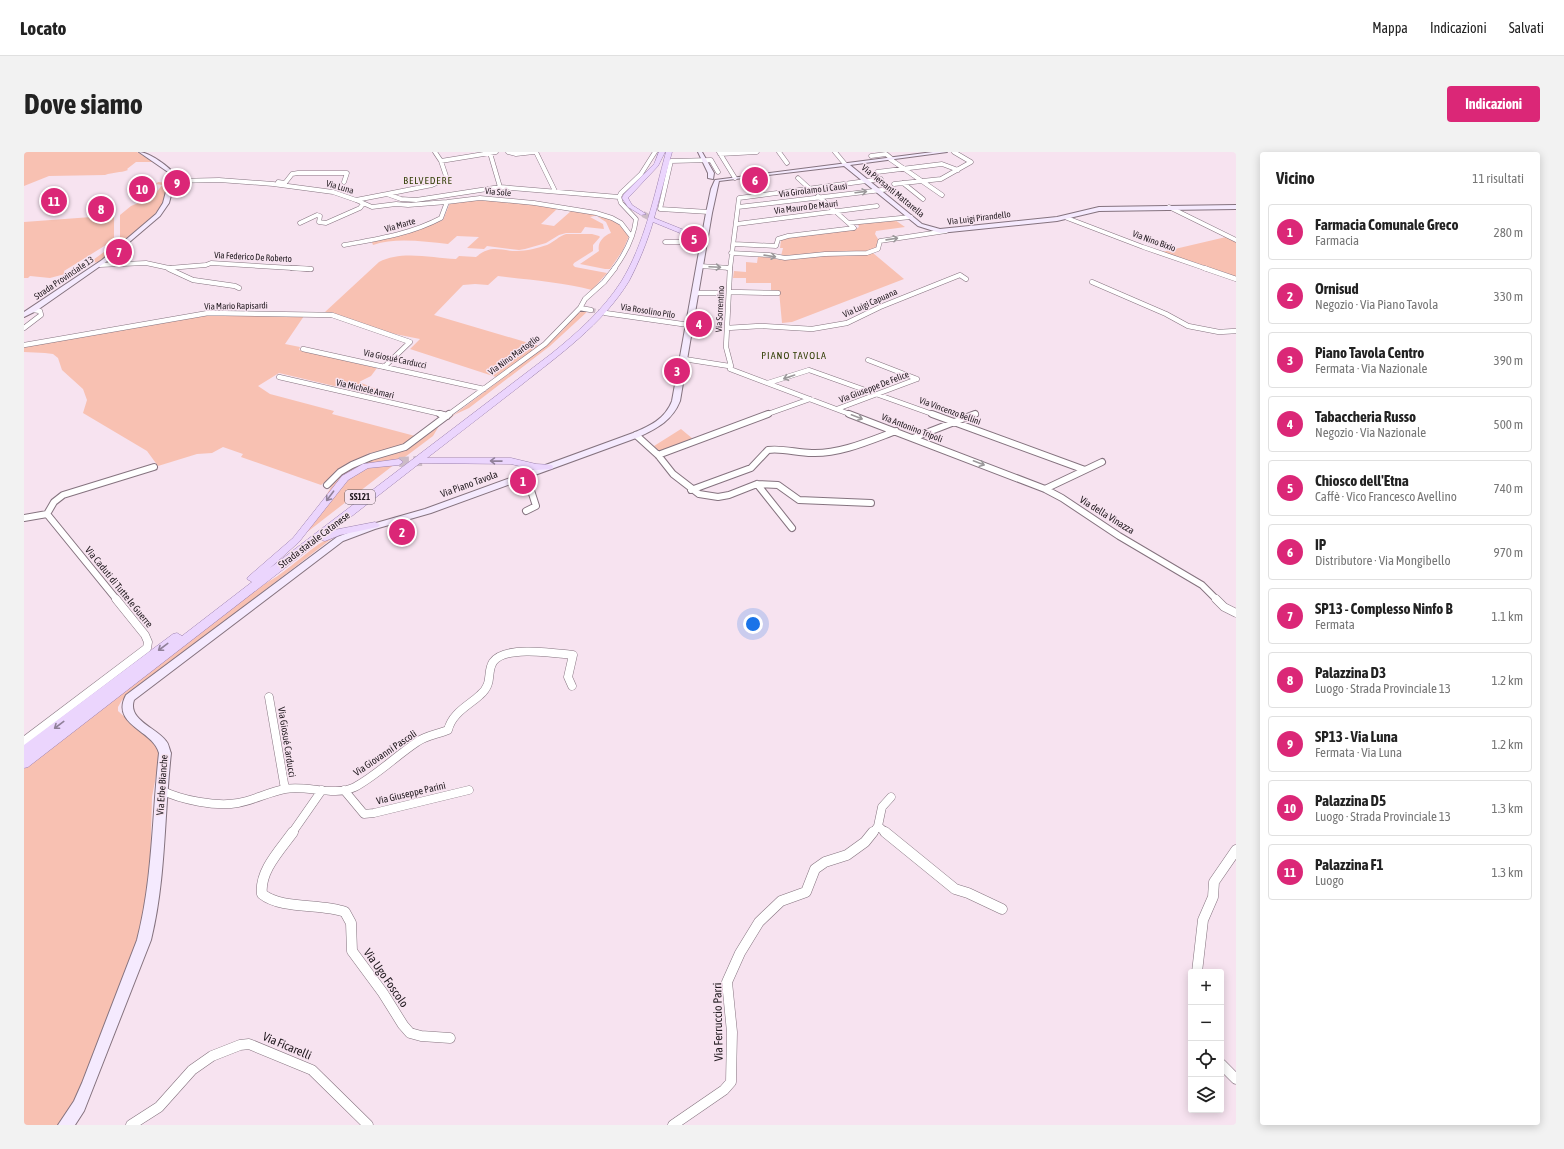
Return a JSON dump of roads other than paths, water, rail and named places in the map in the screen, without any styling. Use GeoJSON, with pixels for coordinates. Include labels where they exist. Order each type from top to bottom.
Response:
{"type":"FeatureCollection","features":[{"type":"Feature","properties":{"kind":"main road","name":"SS121"},"geometry":{"type":"LineString","coordinates":[[651,205],[663,152]]}},
{"type":"Feature","properties":{"kind":"main road"},"geometry":{"type":"LineString","coordinates":[[642,214],[630,206],[625,198],[626,195],[656,165],[663,152]]}},
{"type":"Feature","properties":{"kind":"main road","name":"SS121"},"geometry":{"type":"LineString","coordinates":[[651,205],[669,152]]}},
{"type":"Feature","properties":{"kind":"main road","name":"Strada statale Catanese"},"geometry":{"type":"LineString","coordinates":[[24,763],[554,356],[589,324],[617,292],[631,271],[645,238],[651,205]]}},
{"type":"Feature","properties":{"kind":"main road","name":"Strada statale Catanese"},"geometry":{"type":"LineString","coordinates":[[24,752],[251,581],[547,354],[582,324],[606,297],[625,271],[651,205]]}},
{"type":"Feature","properties":{"kind":"main road"},"geometry":{"type":"LineString","coordinates":[[654,220],[682,232],[705,239]]}},
{"type":"Feature","properties":{"kind":"main road"},"geometry":{"type":"LineString","coordinates":[[422,461],[500,460],[536,467],[549,467]]}},
{"type":"Feature","properties":{"kind":"main road"},"geometry":{"type":"LineString","coordinates":[[251,581],[296,540],[345,478],[366,466],[399,462]]}},
{"type":"Feature","properties":{"kind":"main road"},"geometry":{"type":"LineString","coordinates":[[520,463],[526,475]]}},
{"type":"Feature","properties":{"kind":"main road"},"geometry":{"type":"LineString","coordinates":[[299,552],[338,532],[375,525]]}},
{"type":"Feature","properties":{"kind":"street"},"geometry":{"type":"LineString","coordinates":[[141,152],[170,171],[173,176],[173,181]]}},
{"type":"Feature","properties":{"kind":"street"},"geometry":{"type":"LineString","coordinates":[[387,194],[432,185],[444,180],[446,176],[441,161],[435,152]]}},
{"type":"Feature","properties":{"kind":"street"},"geometry":{"type":"LineString","coordinates":[[441,161],[496,152]]}},
{"type":"Feature","properties":{"kind":"street"},"geometry":{"type":"LineString","coordinates":[[508,152],[516,154],[535,152],[555,191]]}},
{"type":"Feature","properties":{"kind":"street"},"geometry":{"type":"LineString","coordinates":[[619,197],[641,174],[655,152]]}},
{"type":"Feature","properties":{"kind":"street"},"geometry":{"type":"LineString","coordinates":[[700,152],[715,177],[734,178],[945,152]]}},
{"type":"Feature","properties":{"kind":"street"},"geometry":{"type":"LineString","coordinates":[[734,178],[720,153],[757,152]]}},
{"type":"Feature","properties":{"kind":"street"},"geometry":{"type":"LineString","coordinates":[[779,152],[787,163]]}},
{"type":"Feature","properties":{"kind":"street","name":"Via Piersanti Mattarella"},"geometry":{"type":"LineString","coordinates":[[835,152],[846,164],[924,227],[946,231]]}},
{"type":"Feature","properties":{"kind":"street"},"geometry":{"type":"LineString","coordinates":[[867,152],[875,161]]}},
{"type":"Feature","properties":{"kind":"street"},"geometry":{"type":"LineString","coordinates":[[894,184],[941,179],[971,162],[954,152]]}},
{"type":"Feature","properties":{"kind":"street"},"geometry":{"type":"LineString","coordinates":[[490,153],[500,187]]}},
{"type":"Feature","properties":{"kind":"street"},"geometry":{"type":"LineString","coordinates":[[871,156],[886,154],[904,169],[942,195]]}},
{"type":"Feature","properties":{"kind":"street"},"geometry":{"type":"LineString","coordinates":[[704,160],[671,161],[660,209],[709,212]]}},
{"type":"Feature","properties":{"kind":"street"},"geometry":{"type":"LineString","coordinates":[[877,172],[942,164],[958,170]]}},
{"type":"Feature","properties":{"kind":"street"},"geometry":{"type":"LineString","coordinates":[[254,183],[284,183],[292,174],[298,173],[347,173],[344,182]]}},
{"type":"Feature","properties":{"kind":"street","name":"Via Piano Tavola"},"geometry":{"type":"LineString","coordinates":[[375,525],[400,520],[428,511],[636,435],[659,425],[671,414],[676,402],[715,177]]}},
{"type":"Feature","properties":{"kind":"street"},"geometry":{"type":"LineString","coordinates":[[734,244],[776,246],[778,239],[788,236],[854,228],[798,178]]}},
{"type":"Feature","properties":{"kind":"street"},"geometry":{"type":"LineString","coordinates":[[809,188],[881,179]]}},
{"type":"Feature","properties":{"kind":"street","name":"Via Luna"},"geometry":{"type":"LineString","coordinates":[[173,181],[219,180],[254,183],[327,191],[356,200],[387,194],[401,199],[410,200],[500,187],[619,197]]}},
{"type":"Feature","properties":{"kind":"street","name":"Strada Provinciale 13"},"geometry":{"type":"LineString","coordinates":[[24,315],[34,310],[100,265],[158,215],[166,203],[173,181]]}},
{"type":"Feature","properties":{"kind":"street"},"geometry":{"type":"LineString","coordinates":[[903,183],[923,199]]}},
{"type":"Feature","properties":{"kind":"street","name":"Via Sorrentino"},"geometry":{"type":"LineString","coordinates":[[731,367],[726,347],[731,253],[737,224],[739,198],[809,188]]}},
{"type":"Feature","properties":{"kind":"street","name":"Via Girolamo Li Causi"},"geometry":{"type":"LineString","coordinates":[[738,207],[890,189]]}},
{"type":"Feature","properties":{"kind":"street","name":"Via Nino Martoglio"},"geometry":{"type":"LineString","coordinates":[[327,485],[340,472],[352,465],[371,457],[405,447],[545,344],[580,308],[581,302],[599,287],[626,251],[636,225],[636,219],[621,203],[619,197]]}},
{"type":"Feature","properties":{"kind":"street","name":"Via Sole"},"geometry":{"type":"LineString","coordinates":[[356,200],[372,207],[396,204],[408,205],[447,202],[480,198],[534,203],[596,213],[617,220],[625,226],[631,236]]}},
{"type":"Feature","properties":{"kind":"street","name":"Via Marte"},"geometry":{"type":"LineString","coordinates":[[344,245],[384,238],[431,224],[441,218],[447,202]]}},
{"type":"Feature","properties":{"kind":"street"},"geometry":{"type":"LineString","coordinates":[[300,223],[307,222],[314,215],[318,215],[320,216],[319,222],[326,223],[360,208],[363,204]]}},
{"type":"Feature","properties":{"kind":"street","name":"Via Mauro De Mauri"},"geometry":{"type":"LineString","coordinates":[[737,224],[877,206]]}},
{"type":"Feature","properties":{"kind":"street"},"geometry":{"type":"LineString","coordinates":[[1169,207],[1236,240]]}},
{"type":"Feature","properties":{"kind":"street","name":"Via Luigi Pirandello"},"geometry":{"type":"LineString","coordinates":[[731,253],[769,255],[785,258],[825,254],[863,254],[876,251],[880,242],[884,240],[929,233],[1067,218],[1099,209],[1236,207]]}},
{"type":"Feature","properties":{"kind":"street"},"geometry":{"type":"LineString","coordinates":[[849,223],[911,217]]}},
{"type":"Feature","properties":{"kind":"street","name":"Via Nino Bixio"},"geometry":{"type":"LineString","coordinates":[[1067,218],[1143,247],[1236,279]]}},
{"type":"Feature","properties":{"kind":"street"},"geometry":{"type":"LineString","coordinates":[[924,227],[929,233]]}},
{"type":"Feature","properties":{"kind":"street"},"geometry":{"type":"LineString","coordinates":[[665,242],[705,239]]}},
{"type":"Feature","properties":{"kind":"street","name":"Via Federico De Roberto"},"geometry":{"type":"LineString","coordinates":[[100,265],[146,263],[168,268],[211,263],[311,269]]}},
{"type":"Feature","properties":{"kind":"street"},"geometry":{"type":"LineString","coordinates":[[700,266],[730,268]]}},
{"type":"Feature","properties":{"kind":"street"},"geometry":{"type":"LineString","coordinates":[[168,268],[193,280],[235,286],[239,288]]}},
{"type":"Feature","properties":{"kind":"street","name":"Via Luigi Capuana"},"geometry":{"type":"LineString","coordinates":[[727,328],[760,326],[812,329],[829,327],[847,323],[880,306],[960,275],[966,279]]}},
{"type":"Feature","properties":{"kind":"street"},"geometry":{"type":"LineString","coordinates":[[1092,282],[1166,314],[1188,326],[1219,332],[1236,331]]}},
{"type":"Feature","properties":{"kind":"street"},"geometry":{"type":"LineString","coordinates":[[729,292],[778,293]]}},
{"type":"Feature","properties":{"kind":"street"},"geometry":{"type":"LineString","coordinates":[[695,293],[719,293]]}},
{"type":"Feature","properties":{"kind":"street"},"geometry":{"type":"LineString","coordinates":[[580,308],[591,310]]}},
{"type":"Feature","properties":{"kind":"street"},"geometry":{"type":"LineString","coordinates":[[24,328],[41,315],[40,311],[34,310]]}},
{"type":"Feature","properties":{"kind":"street","name":"Via Mario Rapisardi"},"geometry":{"type":"LineString","coordinates":[[24,345],[208,313],[332,315],[410,342],[384,367]]}},
{"type":"Feature","properties":{"kind":"street","name":"Via Rosolino Pilo"},"geometry":{"type":"LineString","coordinates":[[605,313],[660,322],[690,325]]}},
{"type":"Feature","properties":{"kind":"street","name":"Via Giosué Carducci"},"geometry":{"type":"LineString","coordinates":[[303,349],[484,388]]}},
{"type":"Feature","properties":{"kind":"street","name":"Via Giuseppe De Felice"},"geometry":{"type":"LineString","coordinates":[[837,409],[917,379],[868,360]]}},
{"type":"Feature","properties":{"kind":"street","name":"Via Antonino Tripoli"},"geometry":{"type":"LineString","coordinates":[[683,362],[708,362],[731,367],[768,384],[896,431],[1046,489],[1066,500]]}},
{"type":"Feature","properties":{"kind":"street","name":"Via Vincenzo Bellini"},"geometry":{"type":"LineString","coordinates":[[768,384],[809,370],[1085,470]]}},
{"type":"Feature","properties":{"kind":"street","name":"Via Michele Amari"},"geometry":{"type":"LineString","coordinates":[[279,377],[447,416]]}},
{"type":"Feature","properties":{"kind":"street"},"geometry":{"type":"LineString","coordinates":[[658,455],[810,399]]}},
{"type":"Feature","properties":{"kind":"street"},"geometry":{"type":"LineString","coordinates":[[913,438],[976,414]]}},
{"type":"Feature","properties":{"kind":"street"},"geometry":{"type":"LineString","coordinates":[[691,490],[751,468],[759,461],[765,452],[772,449],[819,453],[854,445],[896,431]]}},
{"type":"Feature","properties":{"kind":"street"},"geometry":{"type":"LineString","coordinates":[[636,435],[658,455],[672,474],[691,490],[699,494],[718,497],[729,495],[757,484],[778,485],[799,500],[871,503]]}},
{"type":"Feature","properties":{"kind":"street"},"geometry":{"type":"LineString","coordinates":[[1046,489],[1102,462]]}},
{"type":"Feature","properties":{"kind":"street"},"geometry":{"type":"LineString","coordinates":[[24,518],[47,514],[54,502],[63,495],[154,467]]}},
{"type":"Feature","properties":{"kind":"street"},"geometry":{"type":"LineString","coordinates":[[526,475],[536,506],[526,511]]}},
{"type":"Feature","properties":{"kind":"street"},"geometry":{"type":"LineString","coordinates":[[757,484],[792,528]]}},
{"type":"Feature","properties":{"kind":"street","name":"Via della Vinazza"},"geometry":{"type":"LineString","coordinates":[[1066,500],[1119,536],[1202,585],[1224,607],[1236,613]]}},
{"type":"Feature","properties":{"kind":"street","name":"Via Caduti di Tutte le Guerre"},"geometry":{"type":"LineString","coordinates":[[24,741],[147,648],[148,642],[146,635],[47,514]]}},
{"type":"Feature","properties":{"kind":"street","name":"Via Erbe Bianche"},"geometry":{"type":"LineString","coordinates":[[66,1125],[79,1106],[88,1085],[144,940],[150,916],[156,876],[161,790],[165,753],[162,743],[135,721],[128,712],[127,706],[130,698],[333,543],[343,537],[375,525]]}},
{"type":"Feature","properties":{"kind":"street","name":"Via Giovanni Pascoli"},"geometry":{"type":"LineString","coordinates":[[161,790],[171,795],[221,805],[239,803],[285,789],[306,788],[344,790],[354,787],[394,761],[418,740],[448,730],[448,724],[457,714],[488,687],[492,664],[500,655],[523,652],[573,655],[568,677],[572,686]]}},
{"type":"Feature","properties":{"kind":"street","name":"Via Giosué Carducci"},"geometry":{"type":"LineString","coordinates":[[269,697],[285,789]]}},
{"type":"Feature","properties":{"kind":"street","name":"Via Ugo Foscolo"},"geometry":{"type":"LineString","coordinates":[[322,790],[269,866],[263,879],[261,889],[262,894],[266,898],[291,904],[337,909],[345,912],[351,923],[352,951],[384,993],[403,1025],[410,1033],[421,1036],[450,1038]]}},
{"type":"Feature","properties":{"kind":"street","name":"Via Giuseppe Parini"},"geometry":{"type":"LineString","coordinates":[[344,790],[364,814],[374,813],[470,790]]}},
{"type":"Feature","properties":{"kind":"street","name":"Via Ferruccio Parri"},"geometry":{"type":"LineString","coordinates":[[673,1125],[724,1090],[731,1082],[732,1032],[727,982],[740,953],[759,922],[781,901],[806,892],[815,869],[825,862],[847,855],[865,842],[878,826],[882,807],[891,797]]}},
{"type":"Feature","properties":{"kind":"street"},"geometry":{"type":"LineString","coordinates":[[878,826],[955,889],[968,893],[1002,910]]}},
{"type":"Feature","properties":{"kind":"street"},"geometry":{"type":"LineString","coordinates":[[1197,969],[1203,920],[1213,897],[1214,882],[1236,850]]}},
{"type":"Feature","properties":{"kind":"street","name":"Via Ficarelli"},"geometry":{"type":"LineString","coordinates":[[131,1125],[159,1107],[192,1070],[212,1056],[240,1045],[249,1044],[312,1070],[368,1125]]}},
{"type":"Feature","properties":{"kind":"street"},"geometry":{"type":"LineString","coordinates":[[1224,1067],[1236,1079]]}},
{"type":"Feature","properties":{"kind":"tunnel"},"geometry":{"type":"LineString","coordinates":[[643,214],[654,220]]}},
{"type":"Feature","properties":{"kind":"tunnel"},"geometry":{"type":"LineString","coordinates":[[591,310],[605,313]]}},
{"type":"Feature","properties":{"kind":"tunnel"},"geometry":{"type":"LineString","coordinates":[[399,462],[422,461]]}},
{"type":"Feature","properties":{"kind":"place","name":"IP"},"geometry":{"type":"Point","coordinates":[755,180]}},
{"type":"Feature","properties":{"kind":"place","name":"SP13 - Via Luna"},"geometry":{"type":"Point","coordinates":[177,183]}},
{"type":"Feature","properties":{"kind":"place","name":"Palazzina D5"},"geometry":{"type":"Point","coordinates":[142,189]}},
{"type":"Feature","properties":{"kind":"place","name":"Palazzina F1"},"geometry":{"type":"Point","coordinates":[54,201]}},
{"type":"Feature","properties":{"kind":"place","name":"Palazzina D3"},"geometry":{"type":"Point","coordinates":[101,209]}},
{"type":"Feature","properties":{"kind":"place","name":"Chiosco dell'Etna"},"geometry":{"type":"Point","coordinates":[694,239]}},
{"type":"Feature","properties":{"kind":"place","name":"SP13 - Complesso Ninfo B"},"geometry":{"type":"Point","coordinates":[119,252]}},
{"type":"Feature","properties":{"kind":"place","name":"Tabaccheria Russo"},"geometry":{"type":"Point","coordinates":[699,324]}},
{"type":"Feature","properties":{"kind":"place","name":"Piano Tavola Centro"},"geometry":{"type":"Point","coordinates":[677,371]}},
{"type":"Feature","properties":{"kind":"place","name":"Farmacia Comunale Greco"},"geometry":{"type":"Point","coordinates":[523,481]}},
{"type":"Feature","properties":{"kind":"place","name":"Ornisud"},"geometry":{"type":"Point","coordinates":[402,532]}},
{"type":"Feature","properties":{"kind":"district","name":"BELVEDERE"},"geometry":{"type":"Point","coordinates":[428,180]}},
{"type":"Feature","properties":{"kind":"district","name":"PIANO TAVOLA"},"geometry":{"type":"Point","coordinates":[794,355]}}]}
